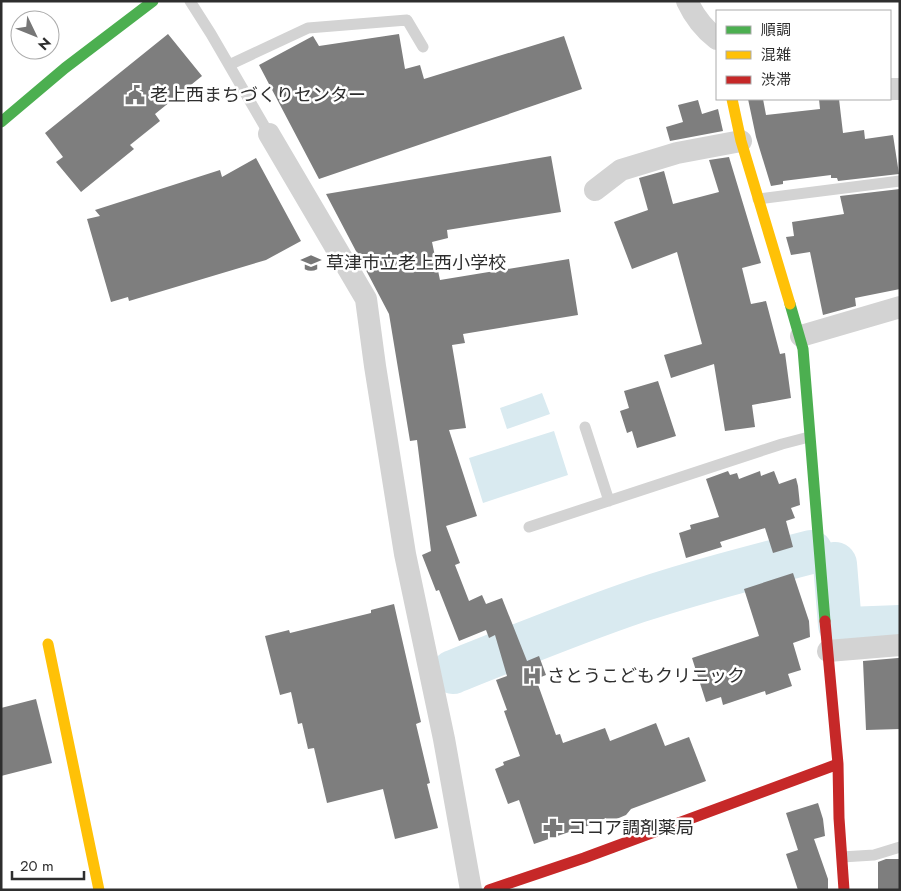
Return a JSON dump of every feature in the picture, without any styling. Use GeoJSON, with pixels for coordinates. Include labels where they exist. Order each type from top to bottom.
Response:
{"type":"FeatureCollection","features":[{"type":"Feature","properties":{"kind":"street"},"geometry":{"type":"LineString","coordinates":[[1,122],[65,68],[153,1]]}},
{"type":"Feature","properties":{"kind":"street"},"geometry":{"type":"LineString","coordinates":[[687,1],[692,12],[710,34],[716,38]]}},
{"type":"Feature","properties":{"kind":"street"},"geometry":{"type":"LineString","coordinates":[[732,100],[741,141],[804,349],[822,603],[838,764],[844,890]]}},
{"type":"Feature","properties":{"kind":"street"},"geometry":{"type":"LineString","coordinates":[[269,134],[366,299],[404,554],[444,739],[471,890]]}},
{"type":"Feature","properties":{"kind":"street"},"geometry":{"type":"LineString","coordinates":[[595,190],[621,170],[677,153],[741,141]]}},
{"type":"Feature","properties":{"kind":"street"},"geometry":{"type":"LineString","coordinates":[[801,336],[900,307]]}},
{"type":"Feature","properties":{"kind":"street"},"geometry":{"type":"LineString","coordinates":[[48,644],[87,840],[99,890]]}},
{"type":"Feature","properties":{"kind":"street"},"geometry":{"type":"LineString","coordinates":[[828,651],[900,646]]}},
{"type":"Feature","properties":{"kind":"street"},"geometry":{"type":"LineString","coordinates":[[489,890],[584,858],[838,764]]}},
{"type":"Feature","properties":{"kind":"lane"},"geometry":{"type":"LineString","coordinates":[[190,1],[269,134]]}},
{"type":"Feature","properties":{"kind":"lane"},"geometry":{"type":"LineString","coordinates":[[229,64],[308,28],[407,20],[423,47]]}},
{"type":"Feature","properties":{"kind":"lane"},"geometry":{"type":"LineString","coordinates":[[758,199],[900,181]]}},
{"type":"Feature","properties":{"kind":"lane"},"geometry":{"type":"LineString","coordinates":[[585,427],[608,501]]}},
{"type":"Feature","properties":{"kind":"lane"},"geometry":{"type":"LineString","coordinates":[[529,527],[811,436]]}},
{"type":"Feature","properties":{"kind":"lane"},"geometry":{"type":"LineString","coordinates":[[842,857],[868,856],[900,847]]}},
{"type":"Feature","properties":{"kind":"shaded area"},"geometry":{"type":"Polygon","coordinates":[[[542,393],[550,414],[507,429],[500,408],[542,393]]]}},
{"type":"Feature","properties":{"kind":"shaded area"},"geometry":{"type":"Polygon","coordinates":[[[554,431],[568,475],[483,503],[469,458],[554,431]]]}},
{"type":"Feature","properties":{"kind":"building","name":"老上西まちづくりセンター"},"geometry":{"type":"Polygon","coordinates":[[[168,34],[202,76],[155,114],[160,121],[130,145],[134,149],[81,192],[56,162],[63,157],[45,133],[168,34]]]}},
{"type":"Feature","properties":{"kind":"building"},"geometry":{"type":"Polygon","coordinates":[[[399,34],[405,69],[420,65],[424,79],[564,36],[582,89],[319,179],[259,65],[313,36],[319,46],[399,34]]]}},
{"type":"Feature","properties":{"kind":"building"},"geometry":{"type":"Polygon","coordinates":[[[698,100],[702,114],[718,109],[723,131],[670,141],[666,127],[683,122],[678,105],[698,100]]]}},
{"type":"Feature","properties":{"kind":"building"},"geometry":{"type":"Polygon","coordinates":[[[748,100],[763,100],[766,115],[820,109],[819,100],[839,100],[843,133],[864,130],[865,139],[893,135],[899,174],[838,181],[837,178],[831,178],[831,175],[783,181],[783,184],[771,186],[756,137],[748,100]]]}},
{"type":"Feature","properties":{"kind":"building"},"geometry":{"type":"Polygon","coordinates":[[[551,156],[561,212],[447,230],[448,238],[432,242],[440,280],[569,259],[578,315],[463,334],[465,343],[452,345],[466,428],[449,430],[477,516],[446,526],[460,563],[455,565],[469,601],[482,595],[486,604],[502,598],[527,661],[539,656],[546,675],[536,679],[556,735],[560,734],[563,743],[605,728],[610,741],[656,723],[665,746],[689,737],[706,781],[631,809],[626,815],[607,823],[606,818],[575,831],[534,844],[519,800],[508,804],[495,769],[504,765],[503,762],[520,756],[504,711],[507,710],[496,680],[507,676],[495,635],[489,638],[486,630],[459,641],[439,590],[436,591],[422,555],[431,551],[417,440],[410,441],[389,314],[326,194],[551,156]]]}},
{"type":"Feature","properties":{"kind":"building"},"geometry":{"type":"Polygon","coordinates":[[[729,157],[761,263],[742,268],[751,304],[766,301],[780,354],[785,353],[791,398],[752,405],[755,427],[725,431],[714,364],[671,378],[664,355],[702,344],[677,252],[632,269],[614,222],[648,210],[639,178],[664,171],[673,204],[719,192],[709,160],[729,157]]]}},
{"type":"Feature","properties":{"kind":"building"},"geometry":{"type":"Polygon","coordinates":[[[256,158],[301,241],[266,260],[129,301],[128,297],[111,302],[87,219],[100,216],[95,210],[220,170],[222,177],[256,158]]]}},
{"type":"Feature","properties":{"kind":"building"},"geometry":{"type":"Polygon","coordinates":[[[900,189],[900,289],[855,298],[856,306],[823,315],[810,252],[791,255],[786,237],[794,236],[792,222],[844,214],[840,196],[900,189]]]}},
{"type":"Feature","properties":{"kind":"building"},"geometry":{"type":"Polygon","coordinates":[[[658,381],[676,436],[637,448],[632,431],[627,433],[620,411],[629,408],[624,391],[658,381]]]}},
{"type":"Feature","properties":{"kind":"building"},"geometry":{"type":"Polygon","coordinates":[[[728,471],[730,475],[737,473],[739,479],[760,471],[761,476],[774,471],[779,484],[796,478],[800,505],[791,508],[795,518],[786,521],[793,547],[773,553],[765,528],[720,542],[722,547],[686,558],[679,533],[691,529],[690,525],[719,517],[706,479],[728,471]]]}},
{"type":"Feature","properties":{"kind":"building"},"geometry":{"type":"Polygon","coordinates":[[[793,573],[809,621],[810,637],[793,643],[801,670],[788,674],[792,686],[766,695],[765,691],[723,705],[721,697],[706,702],[692,658],[759,636],[744,589],[793,573]]]}},
{"type":"Feature","properties":{"kind":"building"},"geometry":{"type":"Polygon","coordinates":[[[394,604],[421,722],[416,724],[430,783],[427,784],[438,828],[395,839],[383,789],[327,803],[314,748],[308,749],[302,723],[298,724],[291,692],[280,695],[265,636],[289,630],[290,633],[371,613],[371,610],[394,604]]]}},
{"type":"Feature","properties":{"kind":"building"},"geometry":{"type":"Polygon","coordinates":[[[900,658],[900,729],[866,730],[863,661],[900,658]]]}},
{"type":"Feature","properties":{"kind":"building"},"geometry":{"type":"Polygon","coordinates":[[[36,699],[52,763],[1,776],[1,708],[36,699]]]}},
{"type":"Feature","properties":{"kind":"building"},"geometry":{"type":"Polygon","coordinates":[[[818,803],[823,819],[825,836],[814,839],[828,879],[828,890],[798,890],[786,854],[798,850],[786,813],[818,803]]]}},
{"type":"Feature","properties":{"kind":"building"},"geometry":{"type":"Polygon","coordinates":[[[886,859],[900,859],[900,890],[878,890],[878,862],[886,859]]]}},
{"type":"Feature","properties":{"kind":"waterway"},"geometry":{"type":"LineString","coordinates":[[453,672],[638,601],[702,581],[811,552]]}},
{"type":"Feature","properties":{"kind":"waterway"},"geometry":{"type":"LineString","coordinates":[[835,564],[840,625],[847,629],[900,627]]}},
{"type":"Feature","properties":{"kind":"traffic: fast"},"geometry":{"type":"LineString","coordinates":[[1,122],[65,68],[153,1]]}},
{"type":"Feature","properties":{"kind":"traffic: fast"},"geometry":{"type":"LineString","coordinates":[[790,304],[803,349],[825,621]]}},
{"type":"Feature","properties":{"kind":"traffic: slow"},"geometry":{"type":"LineString","coordinates":[[732,100],[741,141],[790,304]]}},
{"type":"Feature","properties":{"kind":"traffic: slow"},"geometry":{"type":"LineString","coordinates":[[48,644],[99,890]]}},
{"type":"Feature","properties":{"kind":"traffic: jam"},"geometry":{"type":"LineString","coordinates":[[825,621],[838,764],[839,818],[844,890]]}},
{"type":"Feature","properties":{"kind":"traffic: jam"},"geometry":{"type":"LineString","coordinates":[[489,890],[584,858],[838,764]]}},
{"type":"Feature","properties":{"kind":"place","name":"老上西まちづくりセンター"},"geometry":{"type":"Point","coordinates":[135,95]}},
{"type":"Feature","properties":{"kind":"place","name":"草津市立老上西小学校"},"geometry":{"type":"Point","coordinates":[311,263]}},
{"type":"Feature","properties":{"kind":"place","name":"さとうこどもクリニック"},"geometry":{"type":"Point","coordinates":[532,676]}},
{"type":"Feature","properties":{"kind":"place","name":"ココア調剤薬局"},"geometry":{"type":"Point","coordinates":[553,828]}}]}
